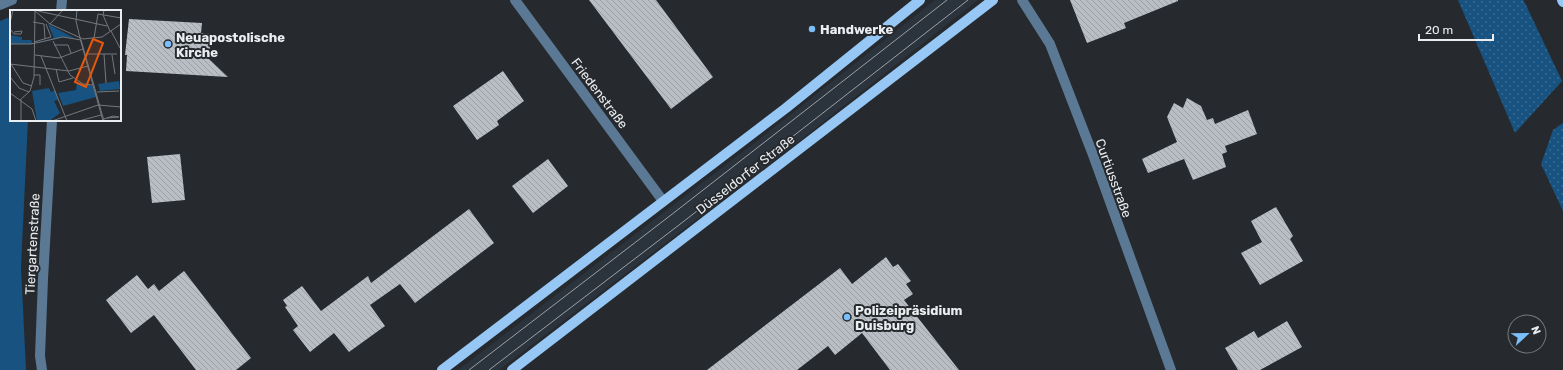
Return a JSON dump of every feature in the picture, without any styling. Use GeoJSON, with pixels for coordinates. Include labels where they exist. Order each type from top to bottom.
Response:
{"type":"FeatureCollection","features":[{"type":"Feature","properties":{"kind":"main road","name":"Düsseldorfer Straße"},"geometry":{"type":"LineString","coordinates":[[442,370],[786,108],[920,0]]}},
{"type":"Feature","properties":{"kind":"main road","name":"Düsseldorfer Straße"},"geometry":{"type":"LineString","coordinates":[[512,370],[993,0]]}},
{"type":"Feature","properties":{"kind":"street"},"geometry":{"type":"LineString","coordinates":[[0,5],[12,0]]}},
{"type":"Feature","properties":{"kind":"street"},"geometry":{"type":"LineString","coordinates":[[61,10],[62,0]]}},
{"type":"Feature","properties":{"kind":"street","name":"Friedenstraße"},"geometry":{"type":"LineString","coordinates":[[514,0],[663,201]]}},
{"type":"Feature","properties":{"kind":"street","name":"Curtiusstraße"},"geometry":{"type":"LineString","coordinates":[[1022,0],[1050,44],[1093,155],[1171,370]]}},
{"type":"Feature","properties":{"kind":"street","name":"Tiergartenstraße"},"geometry":{"type":"LineString","coordinates":[[42,370],[40,356],[43,279],[52,121]]}},
{"type":"Feature","properties":{"kind":"shaded area"},"geometry":{"type":"Polygon","coordinates":[[[935,0],[978,0],[789,149],[499,370],[458,370],[766,134],[935,0]]]}},
{"type":"Feature","properties":{"kind":"shaded area"},"geometry":{"type":"Polygon","coordinates":[[[1458,0],[1523,0],[1562,81],[1515,133],[1458,0]]]}},
{"type":"Feature","properties":{"kind":"shaded area"},"geometry":{"type":"Polygon","coordinates":[[[7,18],[10,19],[10,121],[28,121],[21,267],[26,370],[0,370],[0,21],[7,18]]]}},
{"type":"Feature","properties":{"kind":"shaded area"},"geometry":{"type":"Polygon","coordinates":[[[1563,123],[1563,211],[1541,164],[1553,130],[1563,123]]]}},
{"type":"Feature","properties":{"kind":"building"},"geometry":{"type":"Polygon","coordinates":[[[589,0],[656,0],[713,77],[671,109],[589,0]]]}},
{"type":"Feature","properties":{"kind":"building"},"geometry":{"type":"Polygon","coordinates":[[[1070,0],[1178,1],[1124,23],[1126,28],[1087,43],[1070,0]]]}},
{"type":"Feature","properties":{"kind":"building","name":"Neuapostolische Kirche"},"geometry":{"type":"Polygon","coordinates":[[[129,19],[202,23],[201,33],[211,34],[209,59],[228,77],[126,71],[127,55],[125,55],[129,19]]]}},
{"type":"Feature","properties":{"kind":"building"},"geometry":{"type":"Polygon","coordinates":[[[503,71],[524,101],[497,121],[499,125],[477,140],[453,106],[503,71]]]}},
{"type":"Feature","properties":{"kind":"building"},"geometry":{"type":"Polygon","coordinates":[[[1187,98],[1201,106],[1207,120],[1213,118],[1215,124],[1248,110],[1257,134],[1225,146],[1227,152],[1222,154],[1226,167],[1193,180],[1184,159],[1148,173],[1142,159],[1177,142],[1167,117],[1174,103],[1183,108],[1187,98]]]}},
{"type":"Feature","properties":{"kind":"building"},"geometry":{"type":"Polygon","coordinates":[[[180,154],[185,200],[152,203],[147,157],[180,154]]]}},
{"type":"Feature","properties":{"kind":"building"},"geometry":{"type":"Polygon","coordinates":[[[548,159],[568,186],[533,213],[512,186],[548,159]]]}},
{"type":"Feature","properties":{"kind":"building"},"geometry":{"type":"Polygon","coordinates":[[[1276,207],[1293,236],[1290,239],[1303,261],[1260,285],[1241,253],[1262,242],[1251,221],[1276,207]]]}},
{"type":"Feature","properties":{"kind":"building"},"geometry":{"type":"Polygon","coordinates":[[[469,209],[494,243],[415,303],[400,284],[370,305],[385,326],[349,352],[334,333],[310,352],[293,330],[298,326],[285,307],[287,306],[283,300],[302,286],[321,311],[368,276],[371,283],[469,209]]]}},
{"type":"Feature","properties":{"kind":"building","name":"Polizeipräsidium Duisburg"},"geometry":{"type":"Polygon","coordinates":[[[886,257],[893,267],[898,264],[911,281],[906,284],[913,294],[904,300],[959,370],[890,370],[862,333],[835,355],[828,346],[797,370],[707,370],[840,268],[852,284],[886,257]]]}},
{"type":"Feature","properties":{"kind":"building"},"geometry":{"type":"Polygon","coordinates":[[[184,271],[251,358],[236,370],[196,370],[154,315],[131,333],[106,300],[137,275],[148,289],[154,284],[159,291],[184,271]]]}},
{"type":"Feature","properties":{"kind":"building"},"geometry":{"type":"Polygon","coordinates":[[[1287,321],[1302,347],[1260,370],[1238,370],[1225,348],[1254,331],[1258,338],[1287,321]]]}},
{"type":"Feature","properties":{"kind":"tram line"},"geometry":{"type":"LineString","coordinates":[[469,370],[947,0]]}},
{"type":"Feature","properties":{"kind":"tram line"},"geometry":{"type":"LineString","coordinates":[[489,370],[679,225],[968,0]]}},
{"type":"Feature","properties":{"kind":"place","name":"Handwerke"},"geometry":{"type":"Point","coordinates":[812,29]}},
{"type":"Feature","properties":{"kind":"place","name":"Neuapostolische Kirche"},"geometry":{"type":"Point","coordinates":[168,44]}},
{"type":"Feature","properties":{"kind":"place","name":"Polizeipräsidium Duisburg"},"geometry":{"type":"Point","coordinates":[847,317]}}]}
